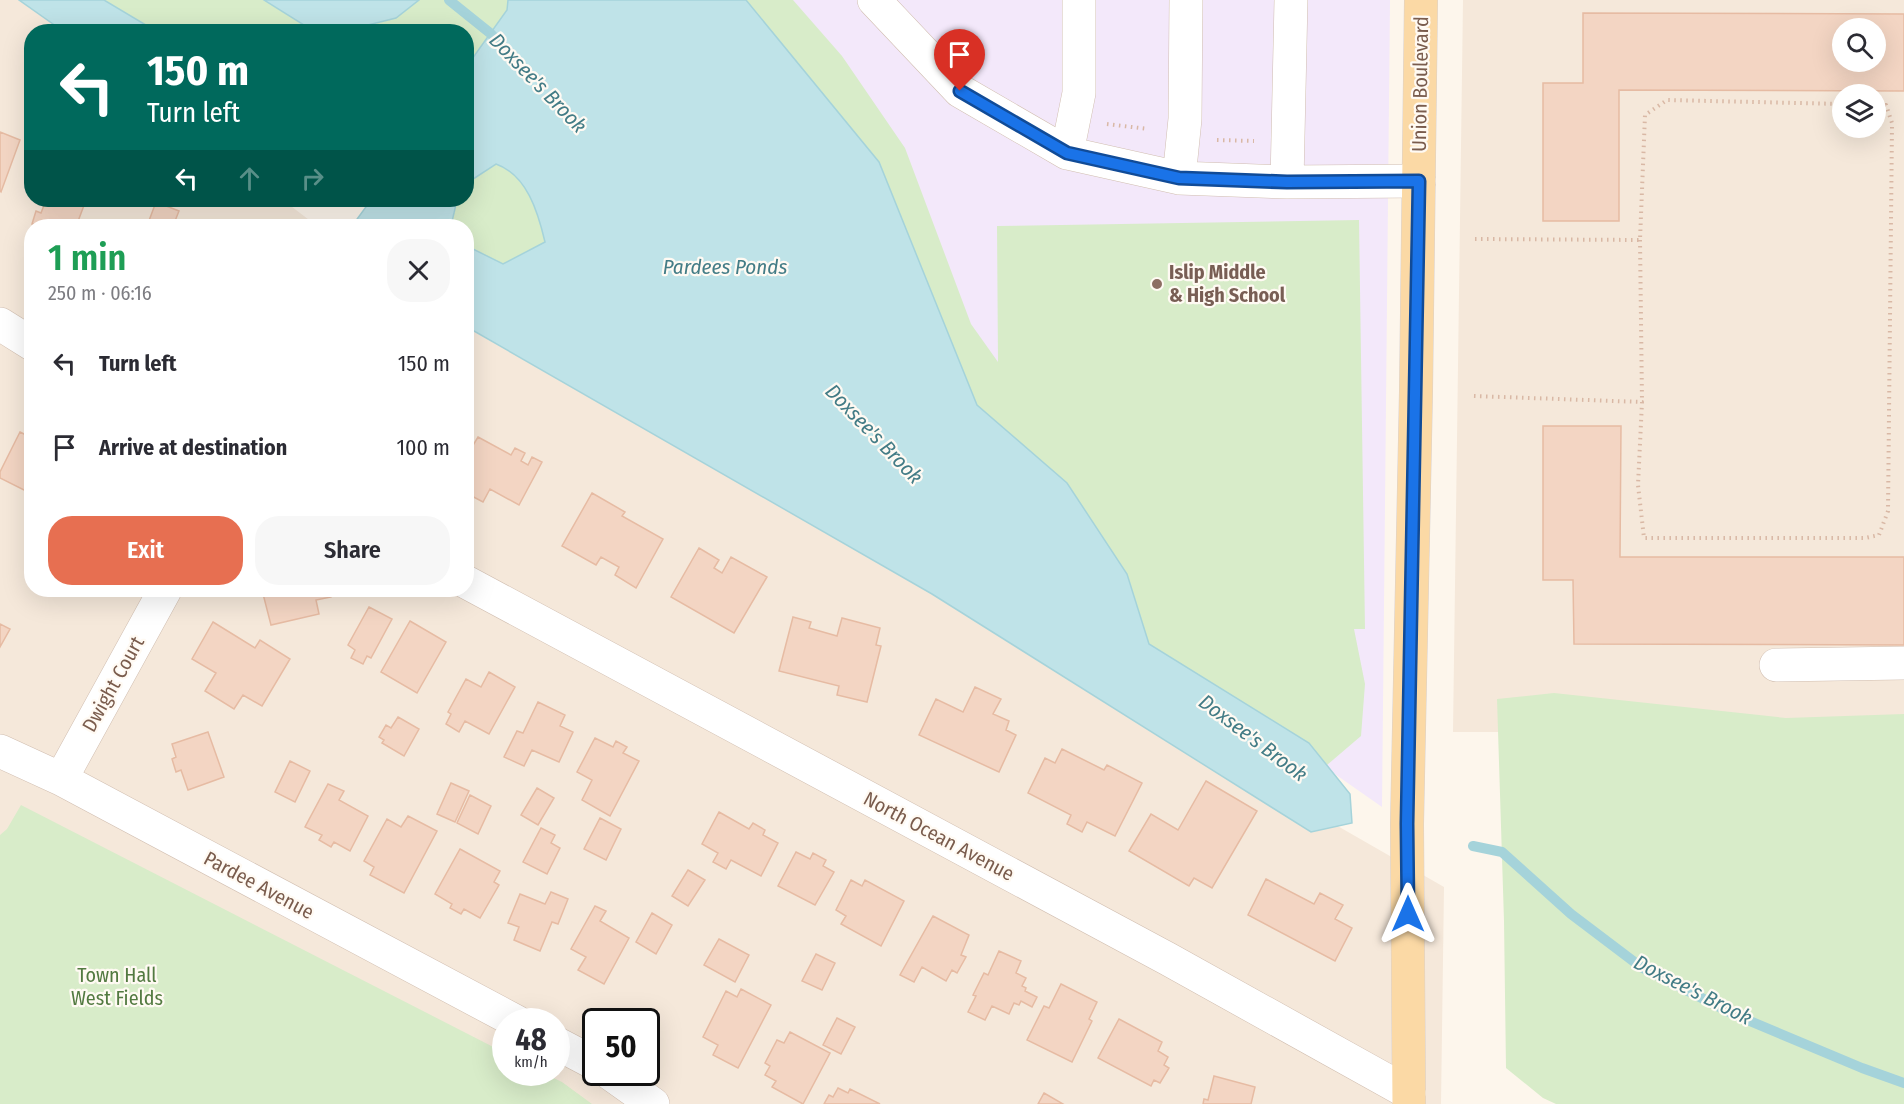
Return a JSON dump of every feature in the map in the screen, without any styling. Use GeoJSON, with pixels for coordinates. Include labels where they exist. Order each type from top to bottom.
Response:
{"type":"FeatureCollection","features":[{"type":"Feature","properties":{"kind":"main road","name":"Union Boulevard"},"geometry":{"type":"LineString","coordinates":[[1409,1099],[1407,824],[1421,0]]}},
{"type":"Feature","properties":{"kind":"street"},"geometry":{"type":"LineString","coordinates":[[874,0],[960,91],[1067,153],[1179,178],[1287,182],[1419,181]]}},
{"type":"Feature","properties":{"kind":"street"},"geometry":{"type":"LineString","coordinates":[[1067,153],[1080,93],[1079,0]]}},
{"type":"Feature","properties":{"kind":"street"},"geometry":{"type":"LineString","coordinates":[[1179,178],[1185,119],[1186,0]]}},
{"type":"Feature","properties":{"kind":"street"},"geometry":{"type":"LineString","coordinates":[[1287,182],[1291,0]]}},
{"type":"Feature","properties":{"kind":"street"},"geometry":{"type":"LineString","coordinates":[[0,324],[24,339]]}},
{"type":"Feature","properties":{"kind":"street","name":"North Ocean Avenue"},"geometry":{"type":"LineString","coordinates":[[474,586],[1168,959],[1409,1099]]}},
{"type":"Feature","properties":{"kind":"street","name":"Dwight Court"},"geometry":{"type":"LineString","coordinates":[[61,779],[161,597]]}},
{"type":"Feature","properties":{"kind":"street"},"geometry":{"type":"LineString","coordinates":[[1776,665],[1904,663]]}},
{"type":"Feature","properties":{"kind":"street","name":"Pardee Avenue"},"geometry":{"type":"LineString","coordinates":[[0,751],[61,779],[492,1009]]}},
{"type":"Feature","properties":{"kind":"street"},"geometry":{"type":"LineString","coordinates":[[628,1086],[653,1104]]}},
{"type":"Feature","properties":{"kind":"path"},"geometry":{"type":"LineString","coordinates":[[1832,104],[1667,100],[1645,115],[1640,240],[1642,402],[1638,485],[1644,538],[1864,538],[1879,535],[1888,511],[1892,123],[1886,105]]}},
{"type":"Feature","properties":{"kind":"path"},"geometry":{"type":"LineString","coordinates":[[1100,123],[1148,129]]}},
{"type":"Feature","properties":{"kind":"path"},"geometry":{"type":"LineString","coordinates":[[1208,140],[1255,141]]}},
{"type":"Feature","properties":{"kind":"path"},"geometry":{"type":"LineString","coordinates":[[1475,239],[1640,240]]}},
{"type":"Feature","properties":{"kind":"path"},"geometry":{"type":"LineString","coordinates":[[1474,396],[1642,402]]}},
{"type":"Feature","properties":{"kind":"shaded area"},"geometry":{"type":"Polygon","coordinates":[[[0,0],[34,0],[64,24],[24,24],[24,207],[292,207],[308,219],[24,219],[24,597],[474,597],[474,331],[1444,887],[1441,1104],[0,1104],[0,0]]]}},
{"type":"Feature","properties":{"kind":"shaded area","name":"Islip Middle & High School"},"geometry":{"type":"Polygon","coordinates":[[[746,0],[1390,0],[1382,807],[1149,644],[746,0]]]}},
{"type":"Feature","properties":{"kind":"shaded area"},"geometry":{"type":"Polygon","coordinates":[[[1463,0],[1904,0],[1904,732],[1453,732],[1463,0]]]}},
{"type":"Feature","properties":{"kind":"green space"},"geometry":{"type":"Polygon","coordinates":[[[104,0],[264,0],[303,24],[144,24],[104,0]]]}},
{"type":"Feature","properties":{"kind":"green space"},"geometry":{"type":"Polygon","coordinates":[[[419,0],[508,0],[507,10],[474,57],[474,24],[374,24],[396,18],[419,0]]]}},
{"type":"Feature","properties":{"kind":"green space"},"geometry":{"type":"Polygon","coordinates":[[[746,0],[793,0],[842,56],[905,148],[971,324],[998,362],[997,226],[1359,220],[1365,629],[1354,629],[1365,684],[1361,736],[1327,765],[1309,743],[1149,644],[1127,574],[1067,483],[977,405],[879,162],[746,0]]]}},
{"type":"Feature","properties":{"kind":"green space"},"geometry":{"type":"Polygon","coordinates":[[[496,164],[516,177],[530,196],[546,242],[503,264],[474,250],[474,219],[453,219],[455,207],[474,207],[474,178],[496,164]]]}},
{"type":"Feature","properties":{"kind":"green space"},"geometry":{"type":"Polygon","coordinates":[[[1554,693],[1786,718],[1904,714],[1904,1104],[1556,1104],[1543,1098],[1506,1068],[1497,699],[1554,693]]]}},
{"type":"Feature","properties":{"kind":"green space","name":"Town Hall West Fields"},"geometry":{"type":"Polygon","coordinates":[[[21,805],[492,1046],[492,1086],[567,1086],[592,1104],[0,1104],[0,835],[7,829],[21,805]]]}},
{"type":"Feature","properties":{"kind":"water"},"geometry":{"type":"Polygon","coordinates":[[[19,0],[104,0],[144,24],[53,24],[19,0]]]}},
{"type":"Feature","properties":{"kind":"water"},"geometry":{"type":"Polygon","coordinates":[[[264,0],[419,0],[396,18],[372,24],[302,24],[264,0]]]}},
{"type":"Feature","properties":{"kind":"water","name":"Pardees Ponds"},"geometry":{"type":"Polygon","coordinates":[[[508,0],[746,0],[879,162],[977,405],[1067,483],[1127,574],[1149,644],[1309,743],[1350,794],[1352,823],[1311,832],[932,594],[474,331],[474,250],[503,264],[545,242],[535,207],[516,177],[507,169],[496,164],[474,178],[474,56],[507,10],[508,0]]]}},
{"type":"Feature","properties":{"kind":"water"},"geometry":{"type":"Polygon","coordinates":[[[366,207],[455,207],[453,219],[357,219],[366,207]]]}},
{"type":"Feature","properties":{"kind":"building"},"geometry":{"type":"Polygon","coordinates":[[[1583,13],[1904,14],[1904,91],[1886,91],[1886,84],[1832,84],[1832,91],[1619,90],[1619,221],[1543,221],[1543,83],[1583,83],[1583,13]]]}},
{"type":"Feature","properties":{"kind":"building"},"geometry":{"type":"Polygon","coordinates":[[[0,132],[20,140],[1,192],[0,191],[0,132]]]}},
{"type":"Feature","properties":{"kind":"building"},"geometry":{"type":"Polygon","coordinates":[[[43,207],[83,207],[79,219],[34,219],[36,211],[41,213],[43,207]]]}},
{"type":"Feature","properties":{"kind":"building"},"geometry":{"type":"Polygon","coordinates":[[[154,207],[169,207],[179,211],[176,219],[150,219],[154,207]]]}},
{"type":"Feature","properties":{"kind":"building"},"geometry":{"type":"Polygon","coordinates":[[[1543,426],[1621,426],[1620,557],[1904,557],[1904,645],[1574,644],[1573,580],[1543,580],[1543,426]]]}},
{"type":"Feature","properties":{"kind":"building"},"geometry":{"type":"Polygon","coordinates":[[[20,432],[24,434],[24,490],[0,478],[0,472],[20,432]]]}},
{"type":"Feature","properties":{"kind":"building"},"geometry":{"type":"Polygon","coordinates":[[[478,437],[511,455],[515,448],[525,453],[521,461],[528,465],[532,457],[542,462],[519,505],[490,489],[483,502],[474,497],[474,444],[478,437]]]}},
{"type":"Feature","properties":{"kind":"building"},"geometry":{"type":"Polygon","coordinates":[[[592,493],[625,512],[622,516],[663,539],[636,588],[615,575],[619,567],[601,557],[596,565],[562,546],[592,493]]]}},
{"type":"Feature","properties":{"kind":"building"},"geometry":{"type":"Polygon","coordinates":[[[699,548],[719,560],[714,568],[722,573],[731,557],[767,577],[734,633],[671,597],[699,548]]]}},
{"type":"Feature","properties":{"kind":"building"},"geometry":{"type":"Polygon","coordinates":[[[264,597],[331,597],[316,600],[319,614],[271,625],[264,597]]]}},
{"type":"Feature","properties":{"kind":"building"},"geometry":{"type":"Polygon","coordinates":[[[369,607],[392,619],[371,658],[367,656],[363,664],[351,658],[355,650],[348,645],[369,607]]]}},
{"type":"Feature","properties":{"kind":"building"},"geometry":{"type":"Polygon","coordinates":[[[793,617],[811,622],[809,628],[837,636],[842,618],[880,628],[876,645],[881,646],[867,702],[837,695],[839,686],[779,671],[793,617]]]}},
{"type":"Feature","properties":{"kind":"building"},"geometry":{"type":"Polygon","coordinates":[[[410,621],[446,642],[417,693],[381,672],[410,621]]]}},
{"type":"Feature","properties":{"kind":"building"},"geometry":{"type":"Polygon","coordinates":[[[213,622],[255,648],[260,640],[290,659],[262,706],[243,695],[234,709],[205,691],[216,673],[192,659],[213,622]]]}},
{"type":"Feature","properties":{"kind":"building"},"geometry":{"type":"Polygon","coordinates":[[[0,624],[10,629],[0,647],[0,624]]]}},
{"type":"Feature","properties":{"kind":"building"},"geometry":{"type":"Polygon","coordinates":[[[489,672],[515,687],[489,734],[465,721],[459,732],[446,724],[451,714],[448,712],[466,679],[481,687],[489,672]]]}},
{"type":"Feature","properties":{"kind":"building"},"geometry":{"type":"Polygon","coordinates":[[[975,687],[1001,699],[993,714],[1009,721],[1006,730],[1016,735],[999,772],[919,735],[936,699],[963,712],[975,687]]]}},
{"type":"Feature","properties":{"kind":"building"},"geometry":{"type":"Polygon","coordinates":[[[538,702],[565,715],[560,726],[573,732],[559,762],[532,750],[524,766],[504,757],[517,731],[523,733],[538,702]]]}},
{"type":"Feature","properties":{"kind":"building"},"geometry":{"type":"Polygon","coordinates":[[[398,717],[419,729],[404,756],[382,743],[384,740],[379,737],[386,725],[391,728],[398,717]]]}},
{"type":"Feature","properties":{"kind":"building"},"geometry":{"type":"Polygon","coordinates":[[[208,732],[224,777],[188,790],[181,770],[176,772],[172,759],[176,757],[172,744],[208,732]]]}},
{"type":"Feature","properties":{"kind":"building"},"geometry":{"type":"Polygon","coordinates":[[[595,738],[613,747],[616,741],[627,747],[623,753],[639,761],[610,816],[582,800],[592,780],[577,772],[595,738]]]}},
{"type":"Feature","properties":{"kind":"building"},"geometry":{"type":"Polygon","coordinates":[[[1062,749],[1104,770],[1107,765],[1142,783],[1115,836],[1087,822],[1082,832],[1067,824],[1071,815],[1028,793],[1045,758],[1055,763],[1062,749]]]}},
{"type":"Feature","properties":{"kind":"building"},"geometry":{"type":"Polygon","coordinates":[[[290,761],[310,771],[295,802],[275,792],[290,761]]]}},
{"type":"Feature","properties":{"kind":"building"},"geometry":{"type":"Polygon","coordinates":[[[1206,781],[1257,811],[1212,888],[1194,878],[1189,886],[1129,851],[1151,814],[1178,830],[1206,781]]]}},
{"type":"Feature","properties":{"kind":"building"},"geometry":{"type":"Polygon","coordinates":[[[451,783],[469,791],[455,822],[437,814],[451,783]]]}},
{"type":"Feature","properties":{"kind":"building"},"geometry":{"type":"Polygon","coordinates":[[[328,784],[344,791],[339,800],[368,816],[350,851],[334,842],[331,847],[319,840],[322,835],[305,827],[328,784]]]}},
{"type":"Feature","properties":{"kind":"building"},"geometry":{"type":"Polygon","coordinates":[[[537,788],[554,798],[538,825],[521,815],[537,788]]]}},
{"type":"Feature","properties":{"kind":"building"},"geometry":{"type":"Polygon","coordinates":[[[470,795],[491,806],[478,834],[457,823],[470,795]]]}},
{"type":"Feature","properties":{"kind":"building"},"geometry":{"type":"Polygon","coordinates":[[[719,812],[749,829],[753,823],[765,830],[763,835],[778,843],[761,876],[731,860],[726,869],[713,862],[718,853],[702,844],[719,812]]]}},
{"type":"Feature","properties":{"kind":"building"},"geometry":{"type":"Polygon","coordinates":[[[408,816],[437,831],[404,893],[370,875],[374,867],[364,861],[387,819],[401,827],[408,816]]]}},
{"type":"Feature","properties":{"kind":"building"},"geometry":{"type":"Polygon","coordinates":[[[600,818],[621,829],[606,860],[584,849],[600,818]]]}},
{"type":"Feature","properties":{"kind":"building"},"geometry":{"type":"Polygon","coordinates":[[[541,828],[555,835],[551,843],[560,848],[547,874],[523,862],[541,828]]]}},
{"type":"Feature","properties":{"kind":"building"},"geometry":{"type":"Polygon","coordinates":[[[460,849],[500,871],[494,882],[499,885],[480,918],[464,909],[461,914],[450,908],[452,904],[435,894],[460,849]]]}},
{"type":"Feature","properties":{"kind":"building"},"geometry":{"type":"Polygon","coordinates":[[[796,852],[810,859],[813,853],[826,860],[823,866],[834,872],[815,905],[778,886],[796,852]]]}},
{"type":"Feature","properties":{"kind":"building"},"geometry":{"type":"Polygon","coordinates":[[[688,870],[705,880],[688,906],[672,896],[688,870]]]}},
{"type":"Feature","properties":{"kind":"building"},"geometry":{"type":"Polygon","coordinates":[[[1266,879],[1314,904],[1320,893],[1343,905],[1335,919],[1352,928],[1335,961],[1248,915],[1266,879]]]}},
{"type":"Feature","properties":{"kind":"building"},"geometry":{"type":"Polygon","coordinates":[[[851,880],[862,886],[865,880],[904,901],[881,946],[841,924],[846,916],[836,910],[851,880]]]}},
{"type":"Feature","properties":{"kind":"building"},"geometry":{"type":"Polygon","coordinates":[[[551,892],[568,899],[558,924],[552,922],[540,951],[514,940],[519,927],[508,923],[520,894],[545,904],[551,892]]]}},
{"type":"Feature","properties":{"kind":"building"},"geometry":{"type":"Polygon","coordinates":[[[595,906],[606,911],[600,921],[629,938],[604,984],[578,970],[586,957],[571,949],[595,906]]]}},
{"type":"Feature","properties":{"kind":"building"},"geometry":{"type":"Polygon","coordinates":[[[652,913],[672,925],[656,954],[636,942],[652,913]]]}},
{"type":"Feature","properties":{"kind":"building"},"geometry":{"type":"Polygon","coordinates":[[[933,916],[969,935],[961,955],[966,957],[957,973],[952,970],[946,981],[922,967],[914,982],[900,975],[933,916]]]}},
{"type":"Feature","properties":{"kind":"building"},"geometry":{"type":"Polygon","coordinates":[[[719,939],[749,955],[735,982],[704,965],[719,939]]]}},
{"type":"Feature","properties":{"kind":"building"},"geometry":{"type":"Polygon","coordinates":[[[999,951],[1021,961],[1016,973],[1026,978],[1022,986],[1026,988],[1025,991],[1037,997],[1032,1007],[1021,1001],[1019,1005],[1014,1003],[1009,1014],[992,1006],[985,1020],[968,1012],[976,996],[973,995],[984,973],[988,975],[999,951]]]}},
{"type":"Feature","properties":{"kind":"building"},"geometry":{"type":"Polygon","coordinates":[[[816,954],[835,963],[822,990],[802,981],[816,954]]]}},
{"type":"Feature","properties":{"kind":"building"},"geometry":{"type":"Polygon","coordinates":[[[1061,984],[1097,1002],[1089,1019],[1092,1021],[1072,1062],[1027,1040],[1044,1006],[1049,1008],[1061,984]]]}},
{"type":"Feature","properties":{"kind":"building"},"geometry":{"type":"Polygon","coordinates":[[[741,989],[771,1005],[738,1068],[713,1055],[718,1045],[703,1037],[726,991],[737,997],[741,989]]]}},
{"type":"Feature","properties":{"kind":"building"},"geometry":{"type":"Polygon","coordinates":[[[837,1018],[855,1027],[841,1054],[823,1045],[837,1018]]]}},
{"type":"Feature","properties":{"kind":"building"},"geometry":{"type":"Polygon","coordinates":[[[1119,1019],[1162,1042],[1158,1051],[1168,1057],[1164,1065],[1169,1068],[1160,1083],[1154,1080],[1151,1086],[1098,1058],[1119,1019]]]}},
{"type":"Feature","properties":{"kind":"building"},"geometry":{"type":"Polygon","coordinates":[[[790,1032],[830,1053],[803,1104],[772,1087],[776,1081],[765,1075],[770,1066],[765,1063],[777,1040],[784,1043],[790,1032]]]}},
{"type":"Feature","properties":{"kind":"building"},"geometry":{"type":"Polygon","coordinates":[[[1214,1076],[1255,1087],[1251,1104],[1203,1104],[1204,1099],[1208,1100],[1214,1076]]]}},
{"type":"Feature","properties":{"kind":"building"},"geometry":{"type":"Polygon","coordinates":[[[838,1088],[848,1093],[850,1089],[880,1104],[824,1104],[829,1095],[833,1097],[838,1088]]]}},
{"type":"Feature","properties":{"kind":"building"},"geometry":{"type":"Polygon","coordinates":[[[1044,1093],[1063,1104],[1038,1104],[1044,1093]]]}},
{"type":"Feature","properties":{"kind":"waterway","name":"Doxsee's Brook"},"geometry":{"type":"LineString","coordinates":[[449,0],[500,43]]}},
{"type":"Feature","properties":{"kind":"waterway","name":"Doxsee's Brook"},"geometry":{"type":"LineString","coordinates":[[1473,846],[1502,852],[1571,914],[1641,967],[1733,1014],[1862,1068],[1904,1083]]}},
{"type":"Feature","properties":{"kind":"place","name":"Islip Middle & High School"},"geometry":{"type":"Point","coordinates":[1157,284]}},
{"type":"Feature","properties":{"kind":"route"},"geometry":{"type":"LineString","coordinates":[[960,91],[1067,153],[1179,178],[1287,182],[1419,181],[1407,824],[1408,914]]}}]}
